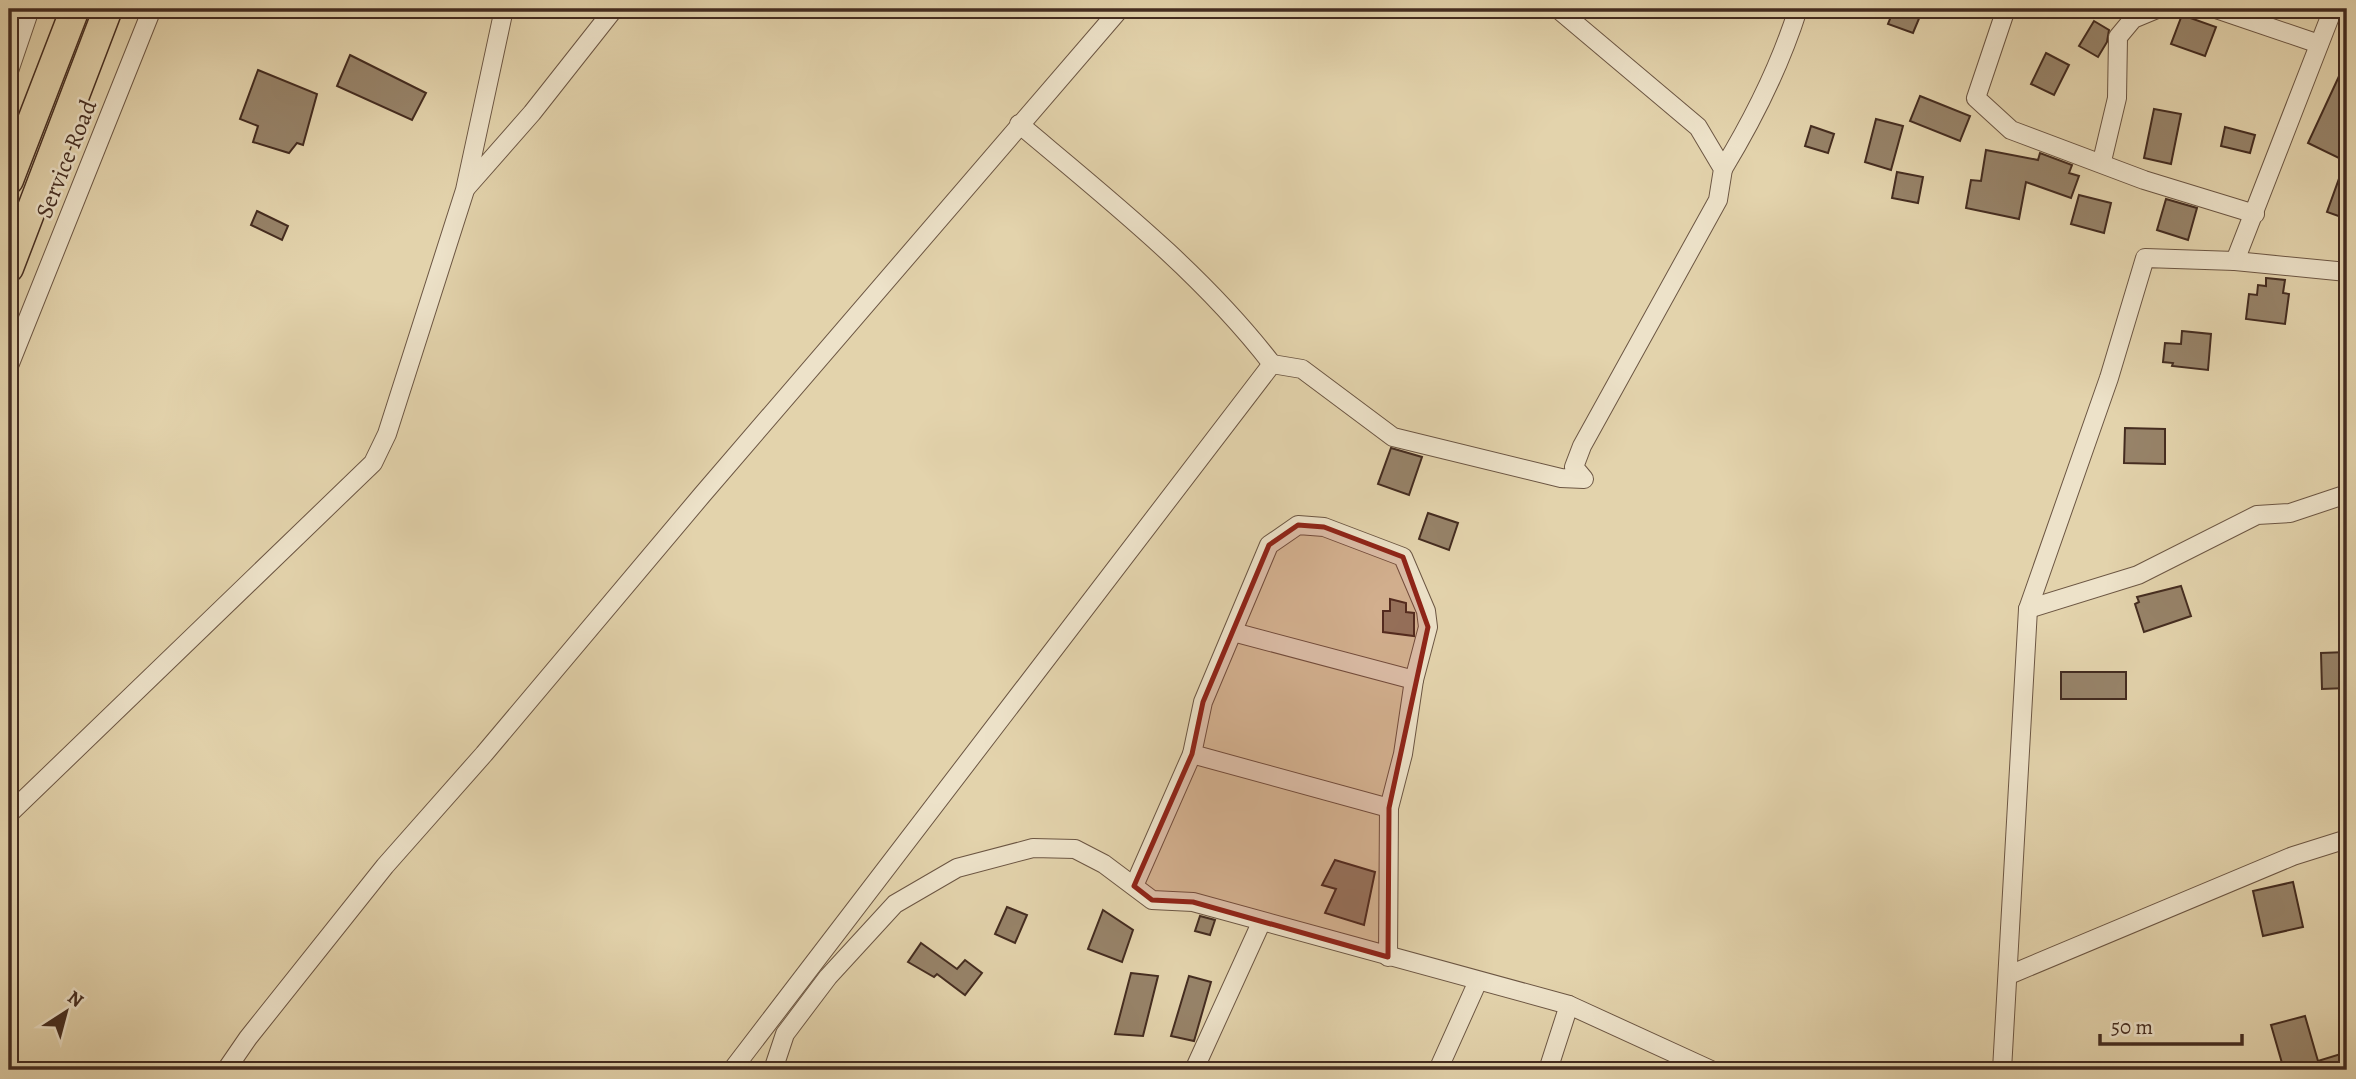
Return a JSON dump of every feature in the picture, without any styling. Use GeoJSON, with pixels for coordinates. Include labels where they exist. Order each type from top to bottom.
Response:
{"type":"FeatureCollection","features":[{"type":"Feature","properties":{"kind":"main road"},"geometry":{"type":"LineString","coordinates":[[9,180],[75,9]]}},
{"type":"Feature","properties":{"kind":"main road"},"geometry":{"type":"LineString","coordinates":[[9,268],[108,9]]}},
{"type":"Feature","properties":{"kind":"street"},"geometry":{"type":"LineString","coordinates":[[9,71],[30,9]]}},
{"type":"Feature","properties":{"kind":"street","name":"Service Road"},"geometry":{"type":"LineString","coordinates":[[9,366],[152,9]]}},
{"type":"Feature","properties":{"kind":"street"},"geometry":{"type":"LineString","coordinates":[[9,814],[373,463],[387,434],[465,190],[504,9]]}},
{"type":"Feature","properties":{"kind":"street"},"geometry":{"type":"LineString","coordinates":[[465,190],[532,113],[614,9]]}},
{"type":"Feature","properties":{"kind":"street"},"geometry":{"type":"LineString","coordinates":[[226,1070],[248,1038],[385,866],[484,754],[1019,124],[1120,9]]}},
{"type":"Feature","properties":{"kind":"street"},"geometry":{"type":"LineString","coordinates":[[1558,9],[1698,127],[1723,169]]}},
{"type":"Feature","properties":{"kind":"street"},"geometry":{"type":"LineString","coordinates":[[1019,124],[1094,188],[1238,320],[1272,364],[1302,369],[1393,437],[1561,478],[1584,479],[1574,467],[1582,446],[1718,200],[1723,169],[1747,130],[1784,51],[1798,9]]}},
{"type":"Feature","properties":{"kind":"street"},"geometry":{"type":"LineString","coordinates":[[2006,9],[1976,98],[2011,130],[2102,161],[2144,180],[2255,214]]}},
{"type":"Feature","properties":{"kind":"street"},"geometry":{"type":"LineString","coordinates":[[2102,161],[2118,98],[2118,37],[2133,19],[2157,9]]}},
{"type":"Feature","properties":{"kind":"street"},"geometry":{"type":"LineString","coordinates":[[2216,9],[2319,44]]}},
{"type":"Feature","properties":{"kind":"street"},"geometry":{"type":"LineString","coordinates":[[2235,261],[2333,9]]}},
{"type":"Feature","properties":{"kind":"street"},"geometry":{"type":"LineString","coordinates":[[2002,1070],[2010,975],[2028,609],[2109,379],[2145,258],[2235,261],[2347,272]]}},
{"type":"Feature","properties":{"kind":"street"},"geometry":{"type":"LineString","coordinates":[[732,1070],[1272,364]]}},
{"type":"Feature","properties":{"kind":"street"},"geometry":{"type":"LineString","coordinates":[[2028,609],[2138,575],[2257,514],[2290,513],[2347,494]]}},
{"type":"Feature","properties":{"kind":"street"},"geometry":{"type":"LineString","coordinates":[[1134,886],[1192,754],[1203,702],[1269,545],[1298,525],[1324,527],[1403,557],[1426,611],[1428,627],[1414,680],[1403,754],[1389,807],[1388,957]]}},
{"type":"Feature","properties":{"kind":"street"},"geometry":{"type":"LineString","coordinates":[[1233,632],[1414,680]]}},
{"type":"Feature","properties":{"kind":"street"},"geometry":{"type":"LineString","coordinates":[[1192,754],[1389,807]]}},
{"type":"Feature","properties":{"kind":"street"},"geometry":{"type":"LineString","coordinates":[[2010,975],[2293,856],[2347,839]]}},
{"type":"Feature","properties":{"kind":"street"},"geometry":{"type":"LineString","coordinates":[[773,1070],[785,1034],[828,977],[895,904],[957,868],[1033,848],[1074,849],[1104,864],[1152,900],[1193,902],[1261,923],[1569,1004],[1711,1070]]}},
{"type":"Feature","properties":{"kind":"street"},"geometry":{"type":"LineString","coordinates":[[1194,1070],[1261,923]]}},
{"type":"Feature","properties":{"kind":"street"},"geometry":{"type":"LineString","coordinates":[[1438,1070],[1478,981]]}},
{"type":"Feature","properties":{"kind":"street"},"geometry":{"type":"LineString","coordinates":[[1548,1070],[1569,1004]]}},
{"type":"Feature","properties":{"kind":"highlighted area"},"geometry":{"type":"Polygon","coordinates":[[[1298,525],[1324,527],[1403,557],[1428,627],[1389,808],[1388,957],[1193,902],[1152,900],[1134,886],[1192,754],[1203,702],[1269,545],[1298,525]]]}},
{"type":"Feature","properties":{"kind":"building"},"geometry":{"type":"Polygon","coordinates":[[[1894,9],[1923,9],[1913,33],[1888,24],[1894,9]]]}},
{"type":"Feature","properties":{"kind":"building"},"geometry":{"type":"Polygon","coordinates":[[[2182,15],[2216,27],[2205,56],[2171,44],[2182,15]]]}},
{"type":"Feature","properties":{"kind":"building"},"geometry":{"type":"Polygon","coordinates":[[[2094,21],[2109,30],[2107,42],[2098,57],[2079,46],[2094,21]]]}},
{"type":"Feature","properties":{"kind":"building"},"geometry":{"type":"Polygon","coordinates":[[[2046,53],[2069,65],[2054,95],[2031,84],[2046,53]]]}},
{"type":"Feature","properties":{"kind":"building"},"geometry":{"type":"Polygon","coordinates":[[[350,55],[426,93],[412,120],[337,86],[350,55]]]}},
{"type":"Feature","properties":{"kind":"building"},"geometry":{"type":"Polygon","coordinates":[[[2347,59],[2347,162],[2308,143],[2347,59]]]}},
{"type":"Feature","properties":{"kind":"building"},"geometry":{"type":"Polygon","coordinates":[[[258,70],[317,94],[303,145],[297,143],[289,153],[253,142],[258,126],[240,119],[258,70]]]}},
{"type":"Feature","properties":{"kind":"building"},"geometry":{"type":"Polygon","coordinates":[[[1920,96],[1970,116],[1960,141],[1910,121],[1920,96]]]}},
{"type":"Feature","properties":{"kind":"building"},"geometry":{"type":"Polygon","coordinates":[[[2154,109],[2181,114],[2171,164],[2144,158],[2154,109]]]}},
{"type":"Feature","properties":{"kind":"building"},"geometry":{"type":"Polygon","coordinates":[[[1876,119],[1903,126],[1891,170],[1865,162],[1876,119]]]}},
{"type":"Feature","properties":{"kind":"building"},"geometry":{"type":"Polygon","coordinates":[[[1811,126],[1834,134],[1828,153],[1805,146],[1811,126]]]}},
{"type":"Feature","properties":{"kind":"building"},"geometry":{"type":"Polygon","coordinates":[[[2225,127],[2255,135],[2250,153],[2221,146],[2225,127]]]}},
{"type":"Feature","properties":{"kind":"building"},"geometry":{"type":"Polygon","coordinates":[[[1986,150],[2038,160],[2040,153],[2072,165],[2069,173],[2079,176],[2071,198],[2026,182],[2019,219],[1966,208],[1971,180],[1981,181],[1986,150]]]}},
{"type":"Feature","properties":{"kind":"building"},"geometry":{"type":"Polygon","coordinates":[[[2347,162],[2347,219],[2327,212],[2347,162]]]}},
{"type":"Feature","properties":{"kind":"building"},"geometry":{"type":"Polygon","coordinates":[[[1897,172],[1923,177],[1918,203],[1892,198],[1897,172]]]}},
{"type":"Feature","properties":{"kind":"building"},"geometry":{"type":"Polygon","coordinates":[[[2079,195],[2111,203],[2104,233],[2071,224],[2079,195]]]}},
{"type":"Feature","properties":{"kind":"building"},"geometry":{"type":"Polygon","coordinates":[[[2166,199],[2197,208],[2188,240],[2157,230],[2166,199]]]}},
{"type":"Feature","properties":{"kind":"building"},"geometry":{"type":"Polygon","coordinates":[[[257,211],[288,226],[282,240],[251,225],[257,211]]]}},
{"type":"Feature","properties":{"kind":"building"},"geometry":{"type":"Polygon","coordinates":[[[2266,278],[2285,280],[2283,293],[2289,294],[2285,324],[2246,319],[2249,294],[2257,295],[2258,285],[2266,286],[2266,278]]]}},
{"type":"Feature","properties":{"kind":"building"},"geometry":{"type":"Polygon","coordinates":[[[2182,331],[2211,334],[2208,370],[2172,366],[2173,363],[2163,362],[2165,343],[2181,344],[2182,331]]]}},
{"type":"Feature","properties":{"kind":"building"},"geometry":{"type":"Polygon","coordinates":[[[2125,428],[2165,429],[2165,464],[2124,463],[2125,428]]]}},
{"type":"Feature","properties":{"kind":"building"},"geometry":{"type":"Polygon","coordinates":[[[1391,448],[1422,457],[1409,495],[1378,484],[1391,448]]]}},
{"type":"Feature","properties":{"kind":"building"},"geometry":{"type":"Polygon","coordinates":[[[1428,513],[1458,523],[1449,550],[1419,539],[1428,513]]]}},
{"type":"Feature","properties":{"kind":"building"},"geometry":{"type":"Polygon","coordinates":[[[2181,586],[2191,616],[2144,632],[2135,604],[2139,602],[2137,597],[2181,586]]]}},
{"type":"Feature","properties":{"kind":"building"},"geometry":{"type":"Polygon","coordinates":[[[1390,599],[1406,603],[1406,612],[1414,613],[1414,636],[1383,632],[1383,611],[1390,611],[1390,599]]]}},
{"type":"Feature","properties":{"kind":"building"},"geometry":{"type":"Polygon","coordinates":[[[2347,652],[2347,688],[2322,689],[2321,653],[2347,652]]]}},
{"type":"Feature","properties":{"kind":"building"},"geometry":{"type":"Polygon","coordinates":[[[2061,672],[2126,672],[2126,699],[2061,699],[2061,672]]]}},
{"type":"Feature","properties":{"kind":"building"},"geometry":{"type":"Polygon","coordinates":[[[1335,860],[1375,872],[1364,925],[1325,913],[1336,889],[1322,885],[1335,860]]]}},
{"type":"Feature","properties":{"kind":"building"},"geometry":{"type":"Polygon","coordinates":[[[2293,882],[2303,927],[2263,936],[2253,891],[2293,882]]]}},
{"type":"Feature","properties":{"kind":"building"},"geometry":{"type":"Polygon","coordinates":[[[1007,907],[1027,915],[1015,943],[995,934],[1007,907]]]}},
{"type":"Feature","properties":{"kind":"building"},"geometry":{"type":"Polygon","coordinates":[[[1103,910],[1133,930],[1122,962],[1088,949],[1103,910]]]}},
{"type":"Feature","properties":{"kind":"building"},"geometry":{"type":"Polygon","coordinates":[[[1200,916],[1215,920],[1210,935],[1195,931],[1200,916]]]}},
{"type":"Feature","properties":{"kind":"building"},"geometry":{"type":"Polygon","coordinates":[[[921,943],[957,969],[965,960],[982,973],[965,995],[937,974],[934,977],[908,962],[921,943]]]}},
{"type":"Feature","properties":{"kind":"building"},"geometry":{"type":"Polygon","coordinates":[[[1131,973],[1158,976],[1143,1036],[1115,1034],[1131,973]]]}},
{"type":"Feature","properties":{"kind":"building"},"geometry":{"type":"Polygon","coordinates":[[[1189,976],[1211,982],[1194,1041],[1171,1036],[1189,976]]]}},
{"type":"Feature","properties":{"kind":"building"},"geometry":{"type":"Polygon","coordinates":[[[2305,1016],[2318,1061],[2347,1052],[2347,1070],[2284,1070],[2271,1025],[2305,1016]]]}}]}
